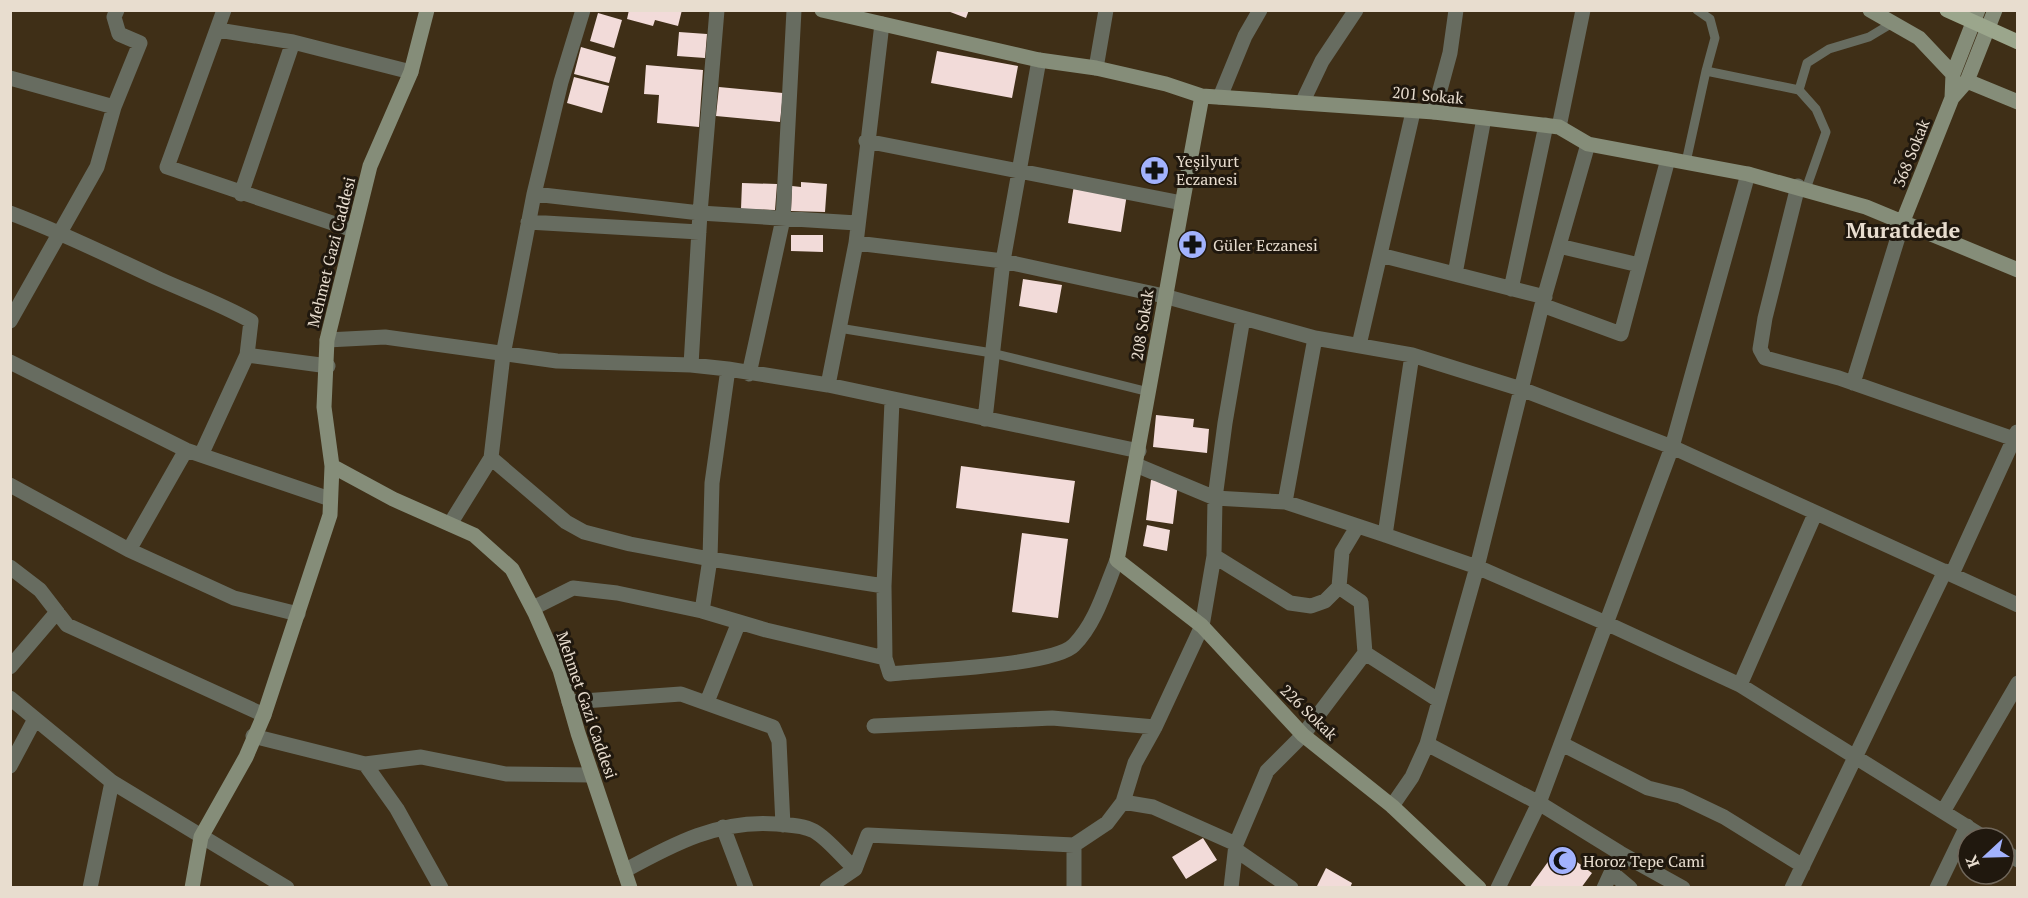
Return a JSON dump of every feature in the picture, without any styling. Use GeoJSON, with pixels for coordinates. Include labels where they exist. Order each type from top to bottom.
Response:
{"type":"FeatureCollection","features":[{"type":"Feature","properties":{"kind":"main road"},"geometry":{"type":"LineString","coordinates":[[1947,10],[2018,42]]}},
{"type":"Feature","properties":{"kind":"street"},"geometry":{"type":"LineString","coordinates":[[10,321],[16,300],[60,232],[97,167],[114,107],[140,42],[119,34],[114,17],[117,10]]}},
{"type":"Feature","properties":{"kind":"street"},"geometry":{"type":"LineString","coordinates":[[224,10],[219,30],[167,167],[241,194],[353,230]]}},
{"type":"Feature","properties":{"kind":"street","name":"Mehmet Gazi Caddesi"},"geometry":{"type":"LineString","coordinates":[[427,10],[411,72],[370,166],[327,340],[328,366],[324,407],[332,466],[393,499],[474,535],[512,569],[560,670],[630,888]]}},
{"type":"Feature","properties":{"kind":"street"},"geometry":{"type":"LineString","coordinates":[[450,524],[491,458],[503,355],[528,222],[561,82],[583,10]]}},
{"type":"Feature","properties":{"kind":"street"},"geometry":{"type":"LineString","coordinates":[[691,365],[700,213],[717,10]]}},
{"type":"Feature","properties":{"kind":"street"},"geometry":{"type":"LineString","coordinates":[[749,374],[783,219],[794,10]]}},
{"type":"Feature","properties":{"kind":"street","name":"201 Sokak"},"geometry":{"type":"LineString","coordinates":[[822,10],[863,14],[882,24],[1038,60],[1096,68],[1166,84],[1202,96],[1303,101],[1434,112],[1552,126],[1588,144],[1748,174],[1802,187],[1903,221],[2018,270]]}},
{"type":"Feature","properties":{"kind":"street"},"geometry":{"type":"LineString","coordinates":[[1096,68],[1106,10]]}},
{"type":"Feature","properties":{"kind":"street"},"geometry":{"type":"LineString","coordinates":[[1220,97],[1245,36],[1260,10]]}},
{"type":"Feature","properties":{"kind":"street"},"geometry":{"type":"LineString","coordinates":[[1303,101],[1322,61],[1356,10]]}},
{"type":"Feature","properties":{"kind":"street"},"geometry":{"type":"LineString","coordinates":[[1434,112],[1450,53],[1456,10]]}},
{"type":"Feature","properties":{"kind":"street"},"geometry":{"type":"LineString","coordinates":[[1511,289],[1582,10]]}},
{"type":"Feature","properties":{"kind":"street"},"geometry":{"type":"LineString","coordinates":[[1870,10],[1893,21],[1918,38],[1953,74]]}},
{"type":"Feature","properties":{"kind":"street"},"geometry":{"type":"LineString","coordinates":[[1952,98],[1953,74],[1978,10]]}},
{"type":"Feature","properties":{"kind":"street"},"geometry":{"type":"LineString","coordinates":[[1952,98],[1967,81],[1995,10]]}},
{"type":"Feature","properties":{"kind":"street"},"geometry":{"type":"LineString","coordinates":[[828,385],[856,243],[866,141],[882,24]]}},
{"type":"Feature","properties":{"kind":"street"},"geometry":{"type":"LineString","coordinates":[[219,30],[293,42],[411,72]]}},
{"type":"Feature","properties":{"kind":"street"},"geometry":{"type":"LineString","coordinates":[[241,194],[293,42]]}},
{"type":"Feature","properties":{"kind":"street"},"geometry":{"type":"LineString","coordinates":[[985,419],[1003,261],[1017,170],[1038,60]]}},
{"type":"Feature","properties":{"kind":"street"},"geometry":{"type":"LineString","coordinates":[[10,78],[114,107]]}},
{"type":"Feature","properties":{"kind":"street"},"geometry":{"type":"LineString","coordinates":[[1967,81],[2018,102]]}},
{"type":"Feature","properties":{"kind":"street","name":"208 Sokak"},"geometry":{"type":"LineString","coordinates":[[1117,560],[1138,458],[1164,296],[1202,96]]}},
{"type":"Feature","properties":{"kind":"street","name":"368 Sokak"},"geometry":{"type":"LineString","coordinates":[[1903,221],[1952,98]]}},
{"type":"Feature","properties":{"kind":"street"},"geometry":{"type":"LineString","coordinates":[[1359,345],[1413,112]]}},
{"type":"Feature","properties":{"kind":"street"},"geometry":{"type":"LineString","coordinates":[[1455,274],[1484,118]]}},
{"type":"Feature","properties":{"kind":"street"},"geometry":{"type":"LineString","coordinates":[[866,141],[1182,203]]}},
{"type":"Feature","properties":{"kind":"street"},"geometry":{"type":"LineString","coordinates":[[1392,806],[1412,777],[1427,744],[1477,567],[1521,388],[1588,144]]}},
{"type":"Feature","properties":{"kind":"street"},"geometry":{"type":"LineString","coordinates":[[1380,255],[1511,289],[1621,334],[1668,159]]}},
{"type":"Feature","properties":{"kind":"street"},"geometry":{"type":"LineString","coordinates":[[1498,888],[1539,803],[1608,624],[1672,447],[1748,174]]}},
{"type":"Feature","properties":{"kind":"street"},"geometry":{"type":"LineString","coordinates":[[1792,888],[2016,434],[1792,363],[1765,358],[1760,349],[1765,318],[1802,187]]}},
{"type":"Feature","properties":{"kind":"street"},"geometry":{"type":"LineString","coordinates":[[534,194],[700,213],[857,223]]}},
{"type":"Feature","properties":{"kind":"street"},"geometry":{"type":"LineString","coordinates":[[10,213],[60,232],[160,279],[219,303],[251,321],[247,355],[201,454]]}},
{"type":"Feature","properties":{"kind":"street"},"geometry":{"type":"LineString","coordinates":[[1853,383],[1903,221]]}},
{"type":"Feature","properties":{"kind":"street"},"geometry":{"type":"LineString","coordinates":[[528,222],[699,232]]}},
{"type":"Feature","properties":{"kind":"street"},"geometry":{"type":"LineString","coordinates":[[856,243],[1003,261],[1164,296],[1315,338],[1412,356],[1521,388],[1672,447],[2018,605]]}},
{"type":"Feature","properties":{"kind":"street"},"geometry":{"type":"LineString","coordinates":[[1559,246],[1639,265]]}},
{"type":"Feature","properties":{"kind":"street"},"geometry":{"type":"LineString","coordinates":[[827,888],[855,869],[868,835],[1074,845],[1107,823],[1123,802],[1136,763],[1202,626],[1214,556],[1215,498],[1243,318]]}},
{"type":"Feature","properties":{"kind":"street"},"geometry":{"type":"LineString","coordinates":[[327,340],[385,337],[557,361],[691,365],[828,385],[985,419],[1138,458],[1215,498],[1285,502],[1385,535],[1477,567],[1740,685],[1944,810],[1967,825],[1937,888]]}},
{"type":"Feature","properties":{"kind":"street"},"geometry":{"type":"LineString","coordinates":[[1285,502],[1315,338]]}},
{"type":"Feature","properties":{"kind":"street"},"geometry":{"type":"LineString","coordinates":[[247,355],[328,366]]}},
{"type":"Feature","properties":{"kind":"street"},"geometry":{"type":"LineString","coordinates":[[1385,535],[1412,356]]}},
{"type":"Feature","properties":{"kind":"street"},"geometry":{"type":"LineString","coordinates":[[10,362],[186,450],[330,500]]}},
{"type":"Feature","properties":{"kind":"street"},"geometry":{"type":"LineString","coordinates":[[702,611],[710,559],[712,483],[728,369]]}},
{"type":"Feature","properties":{"kind":"street"},"geometry":{"type":"LineString","coordinates":[[892,400],[884,586],[885,658],[890,674],[1045,659],[1073,647],[1091,621],[1117,560]]}},
{"type":"Feature","properties":{"kind":"street"},"geometry":{"type":"LineString","coordinates":[[129,550],[186,450]]}},
{"type":"Feature","properties":{"kind":"street"},"geometry":{"type":"LineString","coordinates":[[491,458],[566,522],[584,532],[630,544],[710,559],[884,586]]}},
{"type":"Feature","properties":{"kind":"street"},"geometry":{"type":"LineString","coordinates":[[192,888],[201,837],[246,757],[253,736],[264,715],[298,614],[330,515],[332,466]]}},
{"type":"Feature","properties":{"kind":"street"},"geometry":{"type":"LineString","coordinates":[[10,485],[129,550],[234,598],[298,614]]}},
{"type":"Feature","properties":{"kind":"street"},"geometry":{"type":"LineString","coordinates":[[1740,685],[1815,514]]}},
{"type":"Feature","properties":{"kind":"street"},"geometry":{"type":"LineString","coordinates":[[1214,556],[1290,603],[1311,606],[1325,601],[1340,587],[1342,552],[1357,526]]}},
{"type":"Feature","properties":{"kind":"street","name":"226 Sokak"},"geometry":{"type":"LineString","coordinates":[[1117,560],[1202,626],[1303,735],[1392,806],[1479,888]]}},
{"type":"Feature","properties":{"kind":"street"},"geometry":{"type":"LineString","coordinates":[[10,567],[40,590],[67,625],[264,715]]}},
{"type":"Feature","properties":{"kind":"street"},"geometry":{"type":"LineString","coordinates":[[1231,888],[1236,847],[1267,771],[1303,735],[1365,653],[1361,602],[1340,587]]}},
{"type":"Feature","properties":{"kind":"street"},"geometry":{"type":"LineString","coordinates":[[533,609],[573,588],[702,611],[885,658]]}},
{"type":"Feature","properties":{"kind":"street"},"geometry":{"type":"LineString","coordinates":[[10,667],[57,612]]}},
{"type":"Feature","properties":{"kind":"street"},"geometry":{"type":"LineString","coordinates":[[707,702],[739,622]]}},
{"type":"Feature","properties":{"kind":"street"},"geometry":{"type":"LineString","coordinates":[[1365,653],[1438,700]]}},
{"type":"Feature","properties":{"kind":"street"},"geometry":{"type":"LineString","coordinates":[[1944,810],[2018,683]]}},
{"type":"Feature","properties":{"kind":"street"},"geometry":{"type":"LineString","coordinates":[[569,702],[681,694],[773,727],[779,741],[783,825]]}},
{"type":"Feature","properties":{"kind":"street"},"geometry":{"type":"LineString","coordinates":[[10,698],[112,782],[287,888]]}},
{"type":"Feature","properties":{"kind":"street"},"geometry":{"type":"LineString","coordinates":[[10,766],[35,718]]}},
{"type":"Feature","properties":{"kind":"street"},"geometry":{"type":"LineString","coordinates":[[874,726],[1052,718],[1155,727]]}},
{"type":"Feature","properties":{"kind":"street"},"geometry":{"type":"LineString","coordinates":[[253,736],[365,765],[421,758],[507,774],[592,775]]}},
{"type":"Feature","properties":{"kind":"street"},"geometry":{"type":"LineString","coordinates":[[1427,744],[1539,803],[1620,853],[1683,888]]}},
{"type":"Feature","properties":{"kind":"street"},"geometry":{"type":"LineString","coordinates":[[1562,744],[1648,788],[1680,796],[1724,817],[1803,866]]}},
{"type":"Feature","properties":{"kind":"street"},"geometry":{"type":"LineString","coordinates":[[365,765],[397,809],[441,888]]}},
{"type":"Feature","properties":{"kind":"street"},"geometry":{"type":"LineString","coordinates":[[90,888],[112,782]]}},
{"type":"Feature","properties":{"kind":"street"},"geometry":{"type":"LineString","coordinates":[[1123,802],[1153,807],[1236,847],[1291,888]]}},
{"type":"Feature","properties":{"kind":"street"},"geometry":{"type":"LineString","coordinates":[[624,871],[659,852],[723,827],[750,822],[814,831],[855,869]]}},
{"type":"Feature","properties":{"kind":"street"},"geometry":{"type":"LineString","coordinates":[[723,827],[746,888]]}},
{"type":"Feature","properties":{"kind":"street"},"geometry":{"type":"LineString","coordinates":[[1074,845],[1074,888]]}},
{"type":"Feature","properties":{"kind":"street"},"geometry":{"type":"LineString","coordinates":[[1604,888],[1620,853]]}},
{"type":"Feature","properties":{"kind":"street"},"geometry":{"type":"LineString","coordinates":[[1611,872],[1630,888]]}},
{"type":"Feature","properties":{"kind":"lane"},"geometry":{"type":"LineString","coordinates":[[1686,162],[1715,38],[1710,20],[1697,10]]}},
{"type":"Feature","properties":{"kind":"lane"},"geometry":{"type":"LineString","coordinates":[[1799,90],[1808,63],[1829,49],[1869,37],[1893,21]]}},
{"type":"Feature","properties":{"kind":"lane"},"geometry":{"type":"LineString","coordinates":[[1706,70],[1799,90],[1816,109],[1826,132],[1802,187]]}},
{"type":"Feature","properties":{"kind":"lane"},"geometry":{"type":"LineString","coordinates":[[839,328],[992,353],[1149,392]]}},
{"type":"Feature","properties":{"kind":"building"},"geometry":{"type":"Polygon","coordinates":[[[629,10],[682,10],[678,26],[655,20],[653,26],[627,19],[629,10]]]}},
{"type":"Feature","properties":{"kind":"building"},"geometry":{"type":"Polygon","coordinates":[[[945,10],[969,10],[966,18],[945,10]]]}},
{"type":"Feature","properties":{"kind":"building"},"geometry":{"type":"Polygon","coordinates":[[[598,13],[622,20],[614,48],[590,41],[598,13]]]}},
{"type":"Feature","properties":{"kind":"building"},"geometry":{"type":"Polygon","coordinates":[[[679,32],[707,34],[705,58],[677,56],[679,32]]]}},
{"type":"Feature","properties":{"kind":"building"},"geometry":{"type":"Polygon","coordinates":[[[581,47],[616,57],[609,83],[574,74],[581,47]]]}},
{"type":"Feature","properties":{"kind":"building"},"geometry":{"type":"Polygon","coordinates":[[[937,51],[1018,66],[1012,98],[931,83],[937,51]]]}},
{"type":"Feature","properties":{"kind":"building"},"geometry":{"type":"Polygon","coordinates":[[[646,65],[703,70],[699,127],[657,123],[659,95],[644,94],[646,65]]]}},
{"type":"Feature","properties":{"kind":"building"},"geometry":{"type":"Polygon","coordinates":[[[574,77],[609,86],[602,113],[567,103],[574,77]]]}},
{"type":"Feature","properties":{"kind":"building"},"geometry":{"type":"Polygon","coordinates":[[[719,87],[783,93],[780,122],[716,116],[719,87]]]}},
{"type":"Feature","properties":{"kind":"building"},"geometry":{"type":"Polygon","coordinates":[[[801,182],[827,184],[825,212],[791,211],[792,186],[801,187],[801,182]]]}},
{"type":"Feature","properties":{"kind":"building"},"geometry":{"type":"Polygon","coordinates":[[[742,183],[777,184],[775,210],[741,209],[742,183]]]}},
{"type":"Feature","properties":{"kind":"building"},"geometry":{"type":"Polygon","coordinates":[[[1074,185],[1127,194],[1121,232],[1068,223],[1074,185]]]}},
{"type":"Feature","properties":{"kind":"building"},"geometry":{"type":"Polygon","coordinates":[[[791,235],[823,235],[823,252],[791,251],[791,235]]]}},
{"type":"Feature","properties":{"kind":"building"},"geometry":{"type":"Polygon","coordinates":[[[1023,279],[1062,285],[1057,313],[1019,306],[1023,279]]]}},
{"type":"Feature","properties":{"kind":"building"},"geometry":{"type":"Polygon","coordinates":[[[1156,415],[1194,419],[1193,427],[1209,429],[1207,453],[1153,447],[1156,415]]]}},
{"type":"Feature","properties":{"kind":"building"},"geometry":{"type":"Polygon","coordinates":[[[961,466],[1075,481],[1069,523],[956,508],[961,466]]]}},
{"type":"Feature","properties":{"kind":"building"},"geometry":{"type":"Polygon","coordinates":[[[1151,480],[1178,483],[1173,524],[1146,520],[1151,480]]]}},
{"type":"Feature","properties":{"kind":"building"},"geometry":{"type":"Polygon","coordinates":[[[1147,525],[1170,530],[1167,551],[1143,546],[1147,525]]]}},
{"type":"Feature","properties":{"kind":"building"},"geometry":{"type":"Polygon","coordinates":[[[1022,533],[1068,539],[1058,618],[1012,612],[1022,533]]]}},
{"type":"Feature","properties":{"kind":"building"},"geometry":{"type":"Polygon","coordinates":[[[1203,838],[1217,860],[1186,879],[1172,857],[1203,838]]]}},
{"type":"Feature","properties":{"kind":"building","name":"Horoz Tepe Cami"},"geometry":{"type":"Polygon","coordinates":[[[1558,848],[1592,873],[1581,888],[1529,888],[1558,848]]]}},
{"type":"Feature","properties":{"kind":"building"},"geometry":{"type":"Polygon","coordinates":[[[1326,868],[1352,883],[1350,888],[1316,888],[1326,868]]]}},
{"type":"Feature","properties":{"kind":"place","name":"Yeşilyurt Eczanesi"},"geometry":{"type":"Point","coordinates":[1155,170]}},
{"type":"Feature","properties":{"kind":"place","name":"Güler Eczanesi"},"geometry":{"type":"Point","coordinates":[1192,245]}},
{"type":"Feature","properties":{"kind":"place","name":"Horoz Tepe Cami"},"geometry":{"type":"Point","coordinates":[1562,861]}},
{"type":"Feature","properties":{"kind":"district","name":"Muratdede"},"geometry":{"type":"Point","coordinates":[1903,230]}}]}
